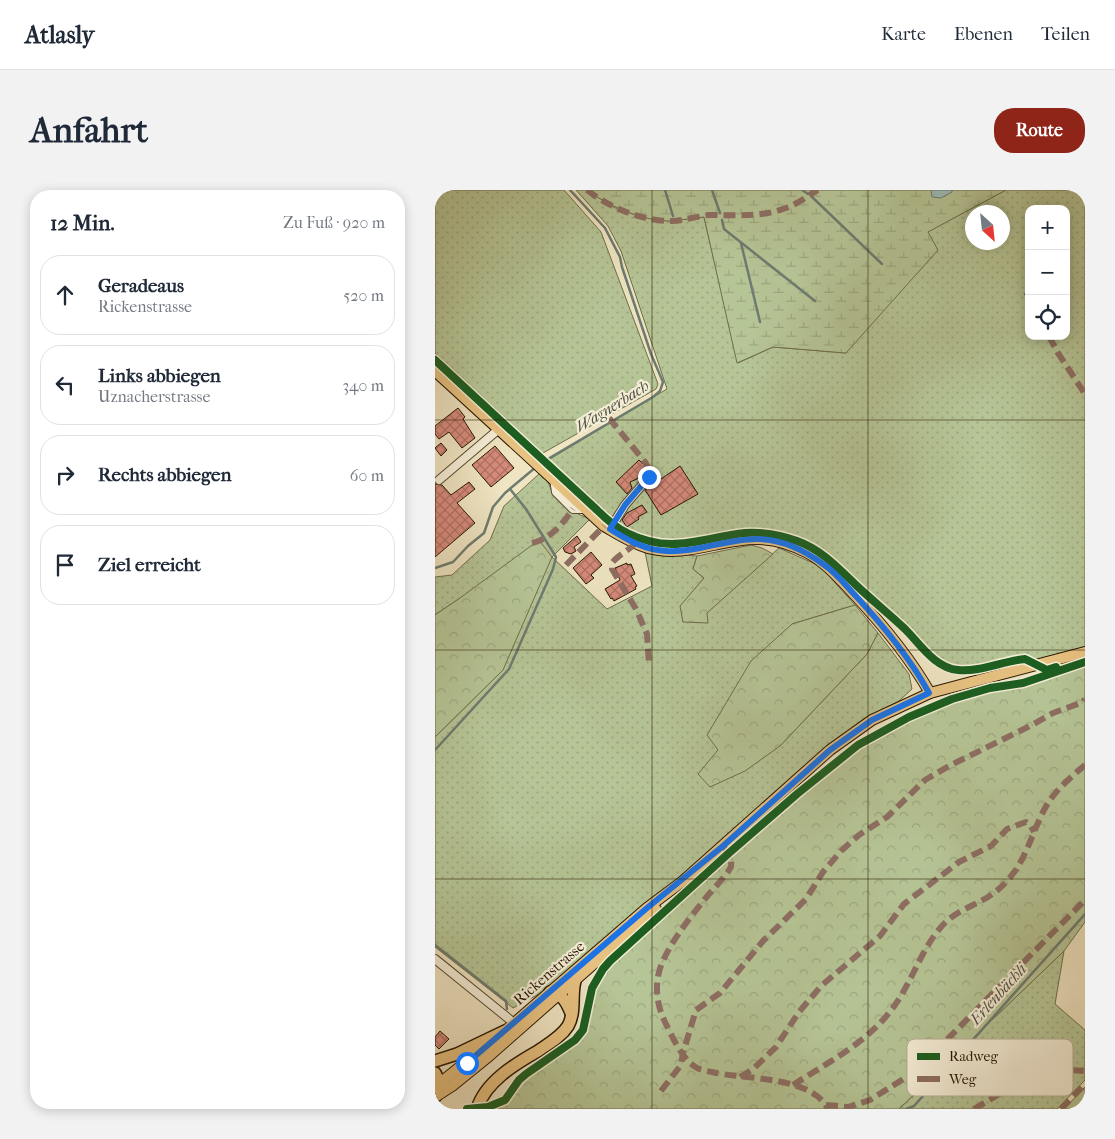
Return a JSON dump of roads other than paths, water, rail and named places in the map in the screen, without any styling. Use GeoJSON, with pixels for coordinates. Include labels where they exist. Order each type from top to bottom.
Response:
{"type":"FeatureCollection","features":[{"type":"Feature","properties":{"kind":"highway"},"geometry":{"type":"LineString","coordinates":[[477,1109],[485,1092],[499,1078],[513,1066],[558,1038],[568,1027],[572,1015],[575,980]]}},
{"type":"Feature","properties":{"kind":"highway"},"geometry":{"type":"LineString","coordinates":[[554,993],[567,1004],[572,1015]]}},
{"type":"Feature","properties":{"kind":"highway"},"geometry":{"type":"LineString","coordinates":[[435,1061],[457,1054],[505,1031]]}},
{"type":"Feature","properties":{"kind":"highway"},"geometry":{"type":"LineString","coordinates":[[435,1073],[438,1079],[436,1091]]}},
{"type":"Feature","properties":{"kind":"main road"},"geometry":{"type":"LineString","coordinates":[[435,371],[604,526],[627,540],[648,548],[667,551],[694,549],[735,541],[758,539],[776,541],[808,553],[839,578],[885,628],[920,675],[929,693]]}},
{"type":"Feature","properties":{"kind":"main road","name":"Rickenstrasse"},"geometry":{"type":"LineString","coordinates":[[436,1091],[452,1086],[647,908],[683,881],[830,750],[855,731],[872,720],[929,693],[1085,652]]}},
{"type":"Feature","properties":{"kind":"main road","name":"Rickenstrasse"},"geometry":{"type":"LineString","coordinates":[[436,1091],[514,1023],[575,980],[656,909],[683,881]]}},
{"type":"Feature","properties":{"kind":"street"},"geometry":{"type":"LineString","coordinates":[[439,480],[499,430]]}},
{"type":"Feature","properties":{"kind":"street"},"geometry":{"type":"LineString","coordinates":[[610,529],[625,505],[649,477]]}},
{"type":"Feature","properties":{"kind":"street"},"geometry":{"type":"LineString","coordinates":[[435,970],[438,961],[514,1023]]}},
{"type":"Feature","properties":{"kind":"water"},"geometry":{"type":"Polygon","coordinates":[[[931,190],[952,190],[952,192],[941,198],[932,197],[931,190]]]}},
{"type":"Feature","properties":{"kind":"waterway","name":"Wagnerbach"},"geometry":{"type":"LineString","coordinates":[[541,463],[653,397],[660,391],[663,382],[651,354],[620,257],[605,228],[570,190]]}},
{"type":"Feature","properties":{"kind":"waterway"},"geometry":{"type":"LineString","coordinates":[[665,190],[673,216]]}},
{"type":"Feature","properties":{"kind":"waterway"},"geometry":{"type":"LineString","coordinates":[[712,190],[720,213]]}},
{"type":"Feature","properties":{"kind":"waterway"},"geometry":{"type":"LineString","coordinates":[[802,190],[808,194]]}},
{"type":"Feature","properties":{"kind":"waterway"},"geometry":{"type":"LineString","coordinates":[[811,196],[882,264]]}},
{"type":"Feature","properties":{"kind":"waterway"},"geometry":{"type":"LineString","coordinates":[[722,220],[724,229],[815,301]]}},
{"type":"Feature","properties":{"kind":"waterway"},"geometry":{"type":"LineString","coordinates":[[741,243],[760,322]]}},
{"type":"Feature","properties":{"kind":"waterway","name":"Wagnerbach"},"geometry":{"type":"LineString","coordinates":[[435,568],[453,562],[484,533],[493,507],[505,493],[536,467]]}},
{"type":"Feature","properties":{"kind":"waterway"},"geometry":{"type":"LineString","coordinates":[[435,750],[509,669],[553,569],[556,557],[526,509],[510,489]]}},
{"type":"Feature","properties":{"kind":"waterway","name":"Erlenbächli"},"geometry":{"type":"LineString","coordinates":[[974,1039],[1085,914]]}},
{"type":"Feature","properties":{"kind":"waterway"},"geometry":{"type":"LineString","coordinates":[[435,945],[506,1001],[507,1009]]}},
{"type":"Feature","properties":{"kind":"waterway","name":"Erlenbächli"},"geometry":{"type":"LineString","coordinates":[[906,1109],[914,1106],[923,1096]]}}]}
